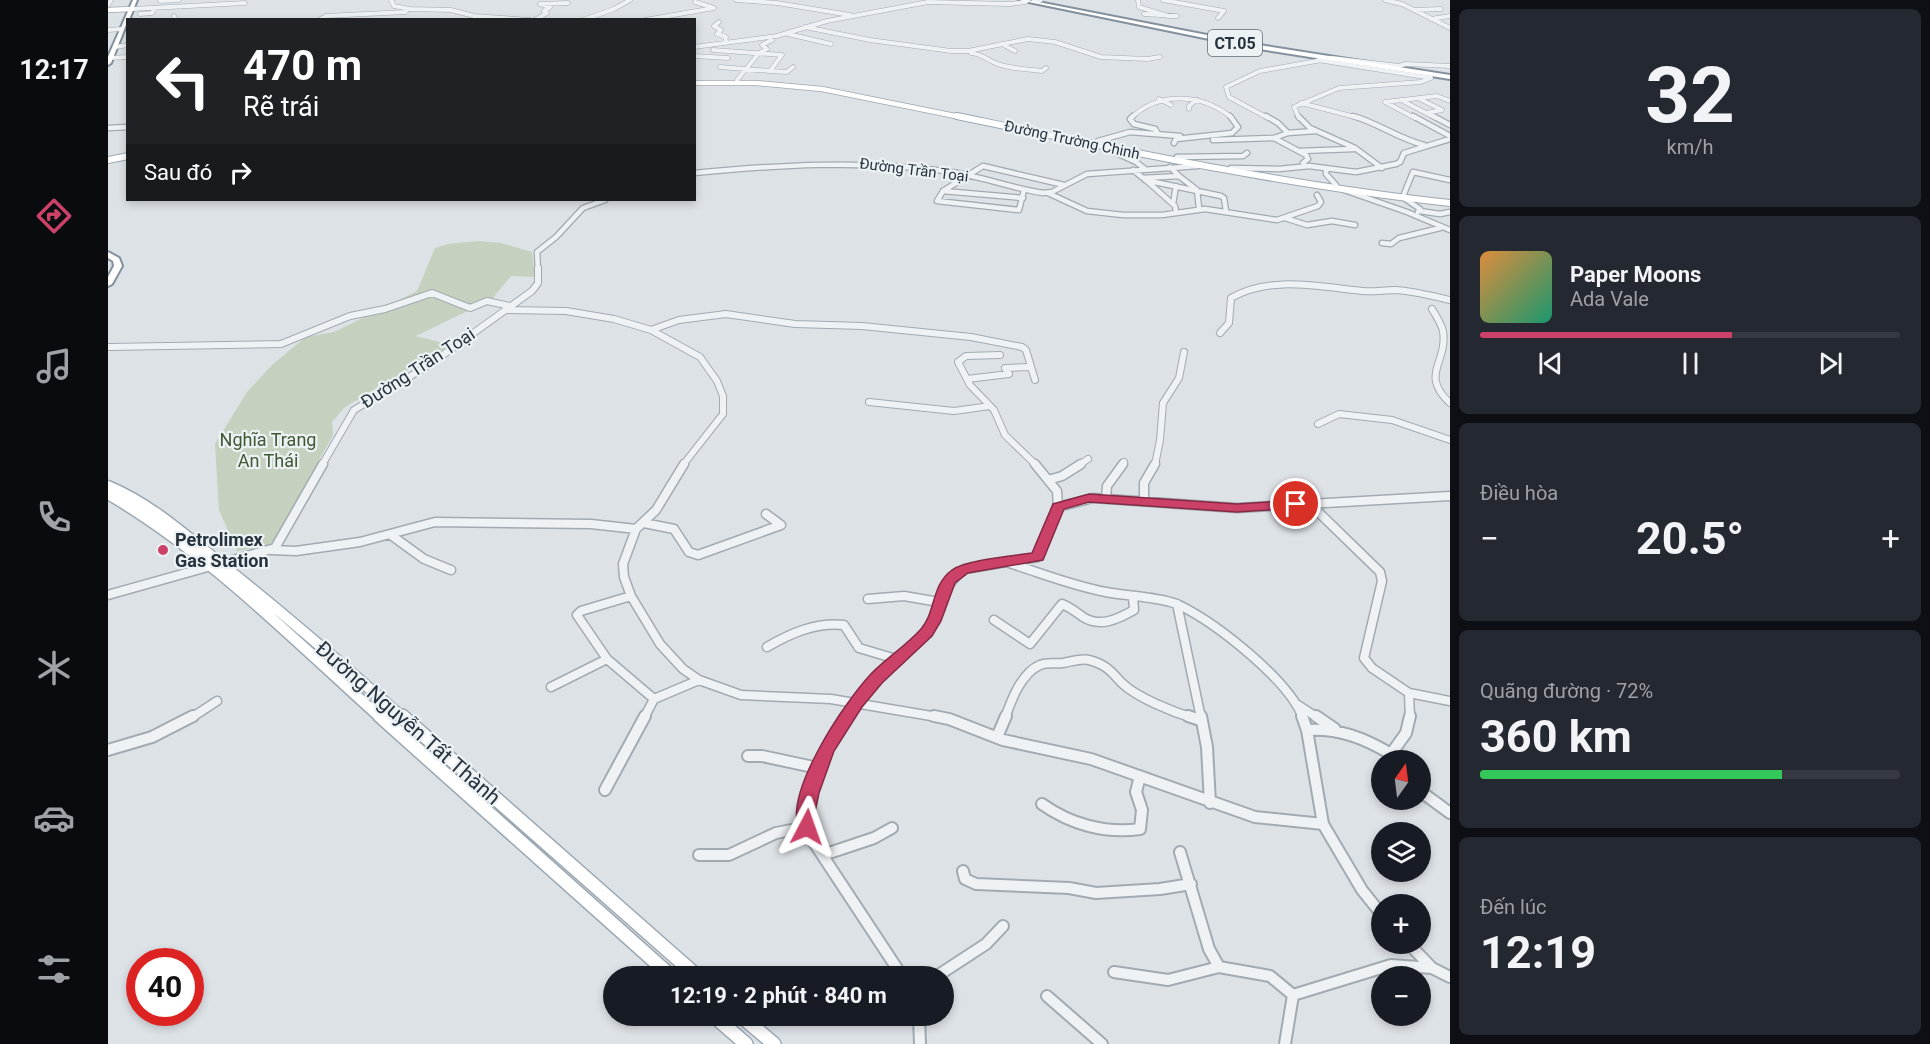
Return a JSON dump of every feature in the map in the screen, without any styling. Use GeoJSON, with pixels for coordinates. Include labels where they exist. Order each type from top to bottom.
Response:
{"type":"FeatureCollection","features":[{"type":"Feature","properties":{"kind":"highway"},"geometry":{"type":"LineString","coordinates":[[129,9],[130,0]]}},
{"type":"Feature","properties":{"kind":"highway"},"geometry":{"type":"LineString","coordinates":[[109,61],[129,9],[135,0]]}},
{"type":"Feature","properties":{"kind":"highway","name":"CT.05"},"geometry":{"type":"LineString","coordinates":[[1024,1],[1203,35],[1450,76]]}},
{"type":"Feature","properties":{"kind":"highway","name":"CT.05"},"geometry":{"type":"LineString","coordinates":[[1024,1],[1191,34],[1389,68],[1450,76]]}},
{"type":"Feature","properties":{"kind":"highway"},"geometry":{"type":"LineString","coordinates":[[108,50],[122,28]]}},
{"type":"Feature","properties":{"kind":"highway"},"geometry":{"type":"LineString","coordinates":[[108,254],[116,260],[118,266],[108,284]]}},
{"type":"Feature","properties":{"kind":"highway"},"geometry":{"type":"LineString","coordinates":[[108,262],[108,273]]}},
{"type":"Feature","properties":{"kind":"main road"},"geometry":{"type":"LineString","coordinates":[[108,10],[129,9]]}},
{"type":"Feature","properties":{"kind":"main road","name":"Đường Trường Chinh"},"geometry":{"type":"LineString","coordinates":[[702,82],[737,80],[790,83],[841,91],[1100,143],[1200,166],[1344,190],[1450,201]]}},
{"type":"Feature","properties":{"kind":"main road","name":"Đường Trường Chinh"},"geometry":{"type":"LineString","coordinates":[[696,82],[776,84],[841,91]]}},
{"type":"Feature","properties":{"kind":"main road","name":"Đường Trường Chinh"},"geometry":{"type":"LineString","coordinates":[[1142,152],[1404,196]]}},
{"type":"Feature","properties":{"kind":"main road"},"geometry":{"type":"LineString","coordinates":[[108,158],[126,155]]}},
{"type":"Feature","properties":{"kind":"main road","name":"Đường Nguyễn Tất Thành"},"geometry":{"type":"LineString","coordinates":[[108,486],[148,506],[209,567],[282,628],[660,966]]}},
{"type":"Feature","properties":{"kind":"main road","name":"Đường Nguyễn Tất Thành"},"geometry":{"type":"LineString","coordinates":[[108,494],[222,564],[293,621],[686,966]]}},
{"type":"Feature","properties":{"kind":"main road"},"geometry":{"type":"LineString","coordinates":[[725,1026],[746,1044]]}},
{"type":"Feature","properties":{"kind":"main road"},"geometry":{"type":"LineString","coordinates":[[753,1026],[774,1044]]}},
{"type":"Feature","properties":{"kind":"street"},"geometry":{"type":"LineString","coordinates":[[108,5],[111,0]]}},
{"type":"Feature","properties":{"kind":"street"},"geometry":{"type":"LineString","coordinates":[[140,14],[152,13],[160,1],[178,0],[175,6]]}},
{"type":"Feature","properties":{"kind":"street"},"geometry":{"type":"LineString","coordinates":[[190,5],[193,0]]}},
{"type":"Feature","properties":{"kind":"street"},"geometry":{"type":"LineString","coordinates":[[391,0],[394,6],[402,8],[434,10]]}},
{"type":"Feature","properties":{"kind":"street"},"geometry":{"type":"LineString","coordinates":[[589,18],[614,9],[630,0]]}},
{"type":"Feature","properties":{"kind":"street"},"geometry":{"type":"LineString","coordinates":[[736,0],[789,4],[855,16]]}},
{"type":"Feature","properties":{"kind":"street"},"geometry":{"type":"LineString","coordinates":[[1034,1],[1041,0]]}},
{"type":"Feature","properties":{"kind":"street"},"geometry":{"type":"LineString","coordinates":[[1138,0],[1140,7],[1168,16]]}},
{"type":"Feature","properties":{"kind":"street"},"geometry":{"type":"LineString","coordinates":[[1163,0],[1224,11],[1218,18]]}},
{"type":"Feature","properties":{"kind":"street"},"geometry":{"type":"LineString","coordinates":[[1384,0],[1399,3],[1450,28]]}},
{"type":"Feature","properties":{"kind":"street"},"geometry":{"type":"LineString","coordinates":[[696,47],[786,33],[855,16],[928,2],[1007,4],[1024,1]]}},
{"type":"Feature","properties":{"kind":"street"},"geometry":{"type":"LineString","coordinates":[[129,9],[211,2],[245,3]]}},
{"type":"Feature","properties":{"kind":"street"},"geometry":{"type":"LineString","coordinates":[[651,18],[660,15],[687,15],[714,8],[695,2]]}},
{"type":"Feature","properties":{"kind":"street"},"geometry":{"type":"LineString","coordinates":[[538,18],[547,13],[544,11],[550,7],[540,4],[568,3]]}},
{"type":"Feature","properties":{"kind":"street"},"geometry":{"type":"LineString","coordinates":[[1413,10],[1441,9]]}},
{"type":"Feature","properties":{"kind":"street"},"geometry":{"type":"LineString","coordinates":[[322,18],[451,10],[493,18]]}},
{"type":"Feature","properties":{"kind":"street"},"geometry":{"type":"LineString","coordinates":[[147,18],[148,14]]}},
{"type":"Feature","properties":{"kind":"street"},"geometry":{"type":"LineString","coordinates":[[1144,14],[1177,16]]}},
{"type":"Feature","properties":{"kind":"street"},"geometry":{"type":"LineString","coordinates":[[1432,20],[1450,16]]}},
{"type":"Feature","properties":{"kind":"street"},"geometry":{"type":"LineString","coordinates":[[1432,20],[1450,22]]}},
{"type":"Feature","properties":{"kind":"street"},"geometry":{"type":"LineString","coordinates":[[719,22],[714,26],[721,30],[717,34],[726,37],[725,43]]}},
{"type":"Feature","properties":{"kind":"street"},"geometry":{"type":"LineString","coordinates":[[805,27],[870,40],[986,55],[993,62],[1030,70],[1040,71],[1046,68]]}},
{"type":"Feature","properties":{"kind":"street"},"geometry":{"type":"LineString","coordinates":[[108,30],[122,28]]}},
{"type":"Feature","properties":{"kind":"street"},"geometry":{"type":"LineString","coordinates":[[786,33],[831,44]]}},
{"type":"Feature","properties":{"kind":"street"},"geometry":{"type":"LineString","coordinates":[[737,80],[759,53],[767,49],[763,44],[774,39]]}},
{"type":"Feature","properties":{"kind":"street"},"geometry":{"type":"LineString","coordinates":[[964,51],[1032,39],[1055,42],[1097,56],[1145,59],[1160,57]]}},
{"type":"Feature","properties":{"kind":"street"},"geometry":{"type":"LineString","coordinates":[[116,44],[126,41]]}},
{"type":"Feature","properties":{"kind":"street"},"geometry":{"type":"LineString","coordinates":[[116,44],[126,45]]}},
{"type":"Feature","properties":{"kind":"street"},"geometry":{"type":"LineString","coordinates":[[1002,44],[1015,51]]}},
{"type":"Feature","properties":{"kind":"street"},"geometry":{"type":"LineString","coordinates":[[713,50],[782,55],[770,71]]}},
{"type":"Feature","properties":{"kind":"street"},"geometry":{"type":"LineString","coordinates":[[734,51],[720,67],[787,72],[794,67]]}},
{"type":"Feature","properties":{"kind":"street"},"geometry":{"type":"LineString","coordinates":[[696,56],[728,58]]}},
{"type":"Feature","properties":{"kind":"street"},"geometry":{"type":"LineString","coordinates":[[109,61],[126,57]]}},
{"type":"Feature","properties":{"kind":"street"},"geometry":{"type":"LineString","coordinates":[[1332,58],[1399,66],[1406,64],[1450,66]]}},
{"type":"Feature","properties":{"kind":"street"},"geometry":{"type":"LineString","coordinates":[[1288,133],[1278,123],[1229,97],[1226,88],[1246,76],[1278,66],[1320,60],[1431,78],[1421,82],[1338,88],[1294,107],[1296,114],[1315,131],[1356,149],[1382,168]]}},
{"type":"Feature","properties":{"kind":"street"},"geometry":{"type":"LineString","coordinates":[[1158,134],[1155,129],[1139,126],[1130,120],[1144,107],[1160,99],[1181,96],[1197,100],[1227,114],[1238,127],[1233,132],[1175,139],[1174,143]]}},
{"type":"Feature","properties":{"kind":"street"},"geometry":{"type":"LineString","coordinates":[[1450,101],[1439,96],[1385,102],[1450,137]]}},
{"type":"Feature","properties":{"kind":"street"},"geometry":{"type":"LineString","coordinates":[[1419,98],[1442,110],[1426,113]]}},
{"type":"Feature","properties":{"kind":"street"},"geometry":{"type":"LineString","coordinates":[[1160,99],[1171,105]]}},
{"type":"Feature","properties":{"kind":"street"},"geometry":{"type":"LineString","coordinates":[[1190,109],[1190,105],[1197,100]]}},
{"type":"Feature","properties":{"kind":"street"},"geometry":{"type":"LineString","coordinates":[[1400,100],[1450,126]]}},
{"type":"Feature","properties":{"kind":"street"},"geometry":{"type":"LineString","coordinates":[[1301,103],[1362,119],[1404,140],[1428,146]]}},
{"type":"Feature","properties":{"kind":"street"},"geometry":{"type":"LineString","coordinates":[[1437,129],[1450,126]]}},
{"type":"Feature","properties":{"kind":"street"},"geometry":{"type":"LineString","coordinates":[[108,128],[126,127]]}},
{"type":"Feature","properties":{"kind":"street"},"geometry":{"type":"LineString","coordinates":[[1145,169],[1141,164],[1112,154],[1100,143],[1112,135],[1130,132],[1201,140],[1274,138],[1288,133],[1315,131]]}},
{"type":"Feature","properties":{"kind":"street"},"geometry":{"type":"LineString","coordinates":[[1215,135],[1220,139]]}},
{"type":"Feature","properties":{"kind":"street"},"geometry":{"type":"LineString","coordinates":[[1231,168],[1279,169],[1304,166],[1356,172],[1382,168],[1400,162],[1404,153],[1450,137]]}},
{"type":"Feature","properties":{"kind":"street"},"geometry":{"type":"LineString","coordinates":[[1274,138],[1308,157],[1303,163],[1304,166]]}},
{"type":"Feature","properties":{"kind":"street"},"geometry":{"type":"LineString","coordinates":[[1299,151],[1356,149]]}},
{"type":"Feature","properties":{"kind":"street"},"geometry":{"type":"LineString","coordinates":[[1177,157],[1243,156],[1247,153]]}},
{"type":"Feature","properties":{"kind":"street","name":"Đường Trần Toại"},"geometry":{"type":"LineString","coordinates":[[696,173],[768,165],[849,163],[937,170],[968,175],[1024,190],[1048,193],[1093,212],[1132,215],[1174,207],[1226,211],[1273,220],[1285,218]]}},
{"type":"Feature","properties":{"kind":"street"},"geometry":{"type":"LineString","coordinates":[[1024,190],[1020,209],[1016,210],[937,201],[943,191],[985,166],[1064,185]]}},
{"type":"Feature","properties":{"kind":"street"},"geometry":{"type":"LineString","coordinates":[[1048,193],[1087,174],[1200,166]]}},
{"type":"Feature","properties":{"kind":"street"},"geometry":{"type":"LineString","coordinates":[[1170,167],[1197,190],[1202,208]]}},
{"type":"Feature","properties":{"kind":"street"},"geometry":{"type":"LineString","coordinates":[[1326,168],[1326,174],[1336,185]]}},
{"type":"Feature","properties":{"kind":"street"},"geometry":{"type":"LineString","coordinates":[[1133,170],[1174,207]]}},
{"type":"Feature","properties":{"kind":"street"},"geometry":{"type":"LineString","coordinates":[[1417,213],[1420,209],[1404,196],[1413,172],[1450,180]]}},
{"type":"Feature","properties":{"kind":"street"},"geometry":{"type":"LineString","coordinates":[[1144,179],[1179,176]]}},
{"type":"Feature","properties":{"kind":"street"},"geometry":{"type":"LineString","coordinates":[[1144,179],[1224,197],[1226,211]]}},
{"type":"Feature","properties":{"kind":"street"},"geometry":{"type":"LineString","coordinates":[[1151,185],[1158,182]]}},
{"type":"Feature","properties":{"kind":"street"},"geometry":{"type":"LineString","coordinates":[[1174,207],[1176,186]]}},
{"type":"Feature","properties":{"kind":"street"},"geometry":{"type":"LineString","coordinates":[[1344,190],[1371,202],[1417,213],[1450,212]]}},
{"type":"Feature","properties":{"kind":"street"},"geometry":{"type":"LineString","coordinates":[[943,191],[1023,198]]}},
{"type":"Feature","properties":{"kind":"street"},"geometry":{"type":"LineString","coordinates":[[1285,218],[1320,205],[1321,202],[1317,195]]}},
{"type":"Feature","properties":{"kind":"street","name":"Đường Trần Toại"},"geometry":{"type":"LineString","coordinates":[[271,550],[278,546],[354,410],[429,365],[532,291],[538,283],[537,252],[556,237],[583,208],[602,201]]}},
{"type":"Feature","properties":{"kind":"street"},"geometry":{"type":"LineString","coordinates":[[1417,213],[1442,228],[1450,230]]}},
{"type":"Feature","properties":{"kind":"street"},"geometry":{"type":"LineString","coordinates":[[1285,218],[1307,225],[1327,221],[1355,225]]}},
{"type":"Feature","properties":{"kind":"street"},"geometry":{"type":"LineString","coordinates":[[1382,243],[1391,244],[1398,239],[1442,228]]}},
{"type":"Feature","properties":{"kind":"street"},"geometry":{"type":"LineString","coordinates":[[1220,333],[1229,323],[1231,298],[1253,288],[1297,286],[1364,291],[1395,290],[1450,300]]}},
{"type":"Feature","properties":{"kind":"street"},"geometry":{"type":"LineString","coordinates":[[108,347],[281,344],[350,316],[385,309],[432,293],[470,308],[487,301],[507,308],[566,312],[614,320],[651,330],[700,357],[717,381],[725,408],[723,414],[685,461],[673,485],[636,530],[623,564],[624,577],[631,596],[660,644],[683,669],[699,680],[741,695],[815,697],[949,719],[997,737],[1091,759],[1210,803],[1255,817],[1323,824]]}},
{"type":"Feature","properties":{"kind":"street"},"geometry":{"type":"LineString","coordinates":[[1431,309],[1442,328],[1444,337],[1433,376],[1440,394],[1450,403]]}},
{"type":"Feature","properties":{"kind":"street"},"geometry":{"type":"LineString","coordinates":[[651,330],[679,320],[721,314],[795,324],[873,327],[970,337],[1014,344],[1026,350],[1035,380]]}},
{"type":"Feature","properties":{"kind":"street"},"geometry":{"type":"LineString","coordinates":[[1144,501],[1144,483],[1153,471],[1161,440],[1163,403],[1179,378],[1184,351]]}},
{"type":"Feature","properties":{"kind":"street"},"geometry":{"type":"LineString","coordinates":[[895,966],[823,855],[807,827],[806,812],[818,768],[826,749],[856,703],[896,658],[926,633],[934,621],[939,602],[949,580],[958,573],[1006,562],[1033,559],[1040,555],[1058,507],[1059,494],[1027,454],[1005,435],[997,414],[967,379],[958,362],[962,357],[1000,355]]}},
{"type":"Feature","properties":{"kind":"street"},"geometry":{"type":"LineString","coordinates":[[967,379],[1009,374],[1006,368],[1030,367]]}},
{"type":"Feature","properties":{"kind":"street"},"geometry":{"type":"LineString","coordinates":[[869,402],[933,411],[956,411],[990,406]]}},
{"type":"Feature","properties":{"kind":"street"},"geometry":{"type":"LineString","coordinates":[[1318,424],[1339,414],[1398,421],[1422,432],[1450,440]]}},
{"type":"Feature","properties":{"kind":"street"},"geometry":{"type":"LineString","coordinates":[[1048,480],[1062,476],[1088,459]]}},
{"type":"Feature","properties":{"kind":"street"},"geometry":{"type":"LineString","coordinates":[[1106,498],[1107,486],[1124,462]]}},
{"type":"Feature","properties":{"kind":"street"},"geometry":{"type":"LineString","coordinates":[[1058,507],[1089,498],[1237,508],[1450,496]]}},
{"type":"Feature","properties":{"kind":"street"},"geometry":{"type":"LineString","coordinates":[[1309,504],[1380,572],[1382,581],[1364,658],[1372,668],[1409,693],[1450,701]]}},
{"type":"Feature","properties":{"kind":"street"},"geometry":{"type":"LineString","coordinates":[[644,523],[674,529],[689,552],[698,555],[781,525],[766,514]]}},
{"type":"Feature","properties":{"kind":"street"},"geometry":{"type":"LineString","coordinates":[[108,595],[271,550],[286,552],[330,547],[435,522],[591,524],[636,530]]}},
{"type":"Feature","properties":{"kind":"street"},"geometry":{"type":"LineString","coordinates":[[391,534],[424,559],[451,570]]}},
{"type":"Feature","properties":{"kind":"street"},"geometry":{"type":"LineString","coordinates":[[1006,562],[1103,592],[1177,604],[1218,630],[1256,659],[1298,705],[1335,729],[1355,735],[1381,750]]}},
{"type":"Feature","properties":{"kind":"street"},"geometry":{"type":"LineString","coordinates":[[868,599],[888,594],[903,594],[939,602]]}},
{"type":"Feature","properties":{"kind":"street"},"geometry":{"type":"LineString","coordinates":[[631,596],[581,611],[577,615],[607,659],[654,699]]}},
{"type":"Feature","properties":{"kind":"street"},"geometry":{"type":"LineString","coordinates":[[994,620],[1030,644],[1062,604],[1086,619],[1101,622],[1134,610],[1133,597]]}},
{"type":"Feature","properties":{"kind":"street"},"geometry":{"type":"LineString","coordinates":[[1177,604],[1207,747],[1210,803]]}},
{"type":"Feature","properties":{"kind":"street"},"geometry":{"type":"LineString","coordinates":[[768,647],[786,636],[831,624],[844,625],[859,648],[896,658]]}},
{"type":"Feature","properties":{"kind":"street"},"geometry":{"type":"LineString","coordinates":[[997,737],[1013,696],[1033,669],[1042,664],[1064,663],[1078,658],[1102,665],[1114,673],[1123,684],[1172,712],[1200,720]]}},
{"type":"Feature","properties":{"kind":"street"},"geometry":{"type":"LineString","coordinates":[[551,687],[607,659]]}},
{"type":"Feature","properties":{"kind":"street"},"geometry":{"type":"LineString","coordinates":[[605,790],[654,699],[699,680]]}},
{"type":"Feature","properties":{"kind":"street"},"geometry":{"type":"LineString","coordinates":[[1397,750],[1411,723],[1409,693]]}},
{"type":"Feature","properties":{"kind":"street"},"geometry":{"type":"LineString","coordinates":[[108,750],[160,734],[189,721],[217,701]]}},
{"type":"Feature","properties":{"kind":"street"},"geometry":{"type":"LineString","coordinates":[[1298,705],[1307,730],[1323,824],[1371,901]]}},
{"type":"Feature","properties":{"kind":"street"},"geometry":{"type":"LineString","coordinates":[[1307,730],[1335,729]]}},
{"type":"Feature","properties":{"kind":"street"},"geometry":{"type":"LineString","coordinates":[[748,756],[818,768]]}},
{"type":"Feature","properties":{"kind":"street"},"geometry":{"type":"LineString","coordinates":[[1042,804],[1055,815],[1085,824],[1115,831],[1140,829],[1144,821],[1141,801],[1136,792],[1140,776]]}},
{"type":"Feature","properties":{"kind":"street"},"geometry":{"type":"LineString","coordinates":[[1431,799],[1450,813]]}},
{"type":"Feature","properties":{"kind":"street"},"geometry":{"type":"LineString","coordinates":[[699,855],[729,855],[776,833],[807,827]]}},
{"type":"Feature","properties":{"kind":"street"},"geometry":{"type":"LineString","coordinates":[[823,855],[874,838],[892,828]]}},
{"type":"Feature","properties":{"kind":"street"},"geometry":{"type":"LineString","coordinates":[[1180,852],[1209,949],[1219,967]]}},
{"type":"Feature","properties":{"kind":"street"},"geometry":{"type":"LineString","coordinates":[[963,871],[965,879],[976,884],[1069,888],[1096,893],[1160,889],[1191,884]]}},
{"type":"Feature","properties":{"kind":"street"},"geometry":{"type":"LineString","coordinates":[[953,966],[986,944],[1003,926]]}},
{"type":"Feature","properties":{"kind":"street"},"geometry":{"type":"LineString","coordinates":[[1418,954],[1432,968],[1450,977]]}},
{"type":"Feature","properties":{"kind":"street"},"geometry":{"type":"LineString","coordinates":[[1293,995],[1391,965],[1432,968]]}},
{"type":"Feature","properties":{"kind":"street"},"geometry":{"type":"LineString","coordinates":[[1114,972],[1168,980],[1219,967],[1270,976],[1293,995]]}},
{"type":"Feature","properties":{"kind":"street"},"geometry":{"type":"LineString","coordinates":[[1285,1044],[1293,995]]}},
{"type":"Feature","properties":{"kind":"street"},"geometry":{"type":"LineString","coordinates":[[1047,996],[1102,1044]]}},
{"type":"Feature","properties":{"kind":"street"},"geometry":{"type":"LineString","coordinates":[[920,1044],[921,1026]]}},
{"type":"Feature","properties":{"kind":"green space","name":"Nghĩa Trang An Thái"},"geometry":{"type":"Polygon","coordinates":[[[478,241],[501,243],[532,252],[535,277],[511,276],[492,299],[416,336],[451,345],[345,407],[332,422],[333,435],[271,546],[237,551],[219,510],[215,444],[247,392],[273,364],[306,337],[334,332],[417,291],[435,248],[448,244],[478,241]]]}},
{"type":"Feature","properties":{"kind":"place","name":"Petrolimex Gas Station"},"geometry":{"type":"Point","coordinates":[163,550]}},
{"type":"Feature","properties":{"kind":"route"},"geometry":{"type":"LineString","coordinates":[[807,827],[806,812],[810,793],[826,749],[856,703],[876,679],[896,658],[926,633],[934,621],[949,580],[958,573],[965,569],[1038,557],[1058,507],[1089,498],[1237,508],[1296,504]]}}]}
